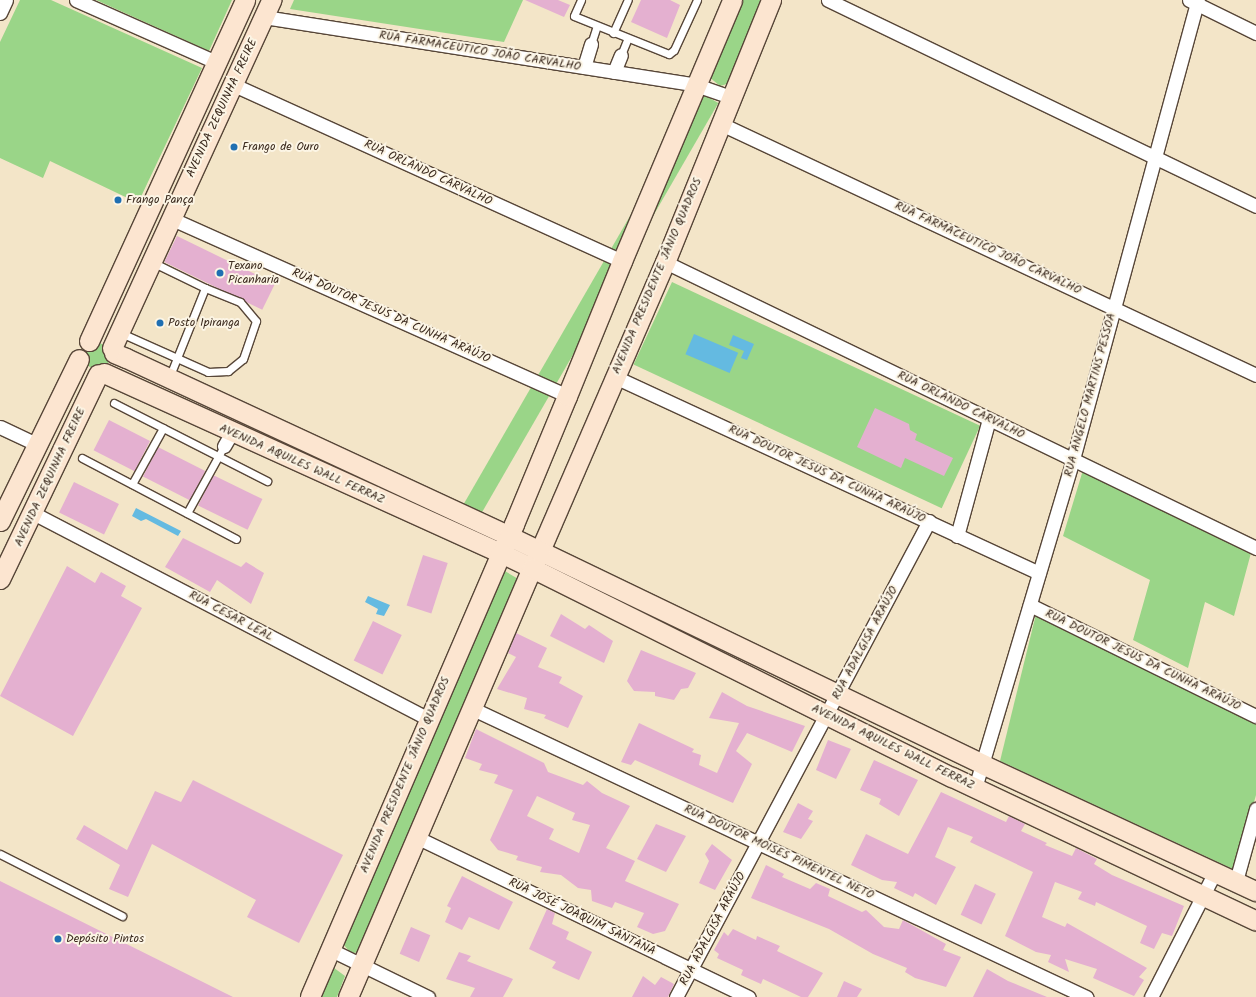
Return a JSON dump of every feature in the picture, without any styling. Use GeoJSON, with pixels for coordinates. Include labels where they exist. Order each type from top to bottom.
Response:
{"type":"FeatureCollection","features":[{"type":"Feature","properties":{"kind":"main road","name":"AVENIDA ZEQUINHA FREIRE"},"geometry":{"type":"LineString","coordinates":[[89,341],[245,0]]}},
{"type":"Feature","properties":{"kind":"main road"},"geometry":{"type":"LineString","coordinates":[[509,536],[622,261],[732,0]]}},
{"type":"Feature","properties":{"kind":"main road","name":"AVENIDA PRESIDENTE JÂNIO QUADROS"},"geometry":{"type":"LineString","coordinates":[[348,997],[471,708],[665,262],[719,123],[771,0]]}},
{"type":"Feature","properties":{"kind":"main road","name":"AVENIDA ZEQUINHA FREIRE"},"geometry":{"type":"LineString","coordinates":[[115,344],[150,261],[234,86],[267,8]]}},
{"type":"Feature","properties":{"kind":"main road"},"geometry":{"type":"LineString","coordinates":[[216,62],[230,72],[234,86]]}},
{"type":"Feature","properties":{"kind":"main road"},"geometry":{"type":"LineString","coordinates":[[104,340],[115,344],[113,365],[101,374],[88,372],[79,359],[81,348],[89,341],[104,340]]}},
{"type":"Feature","properties":{"kind":"main road","name":"AVENIDA AQUILES WALL FERRAZ"},"geometry":{"type":"LineString","coordinates":[[115,344],[169,378],[509,536],[536,560],[827,714],[976,788],[1202,894],[1256,921]]}},
{"type":"Feature","properties":{"kind":"main road","name":"AVENIDA ZEQUINHA FREIRE"},"geometry":{"type":"LineString","coordinates":[[0,521],[79,359]]}},
{"type":"Feature","properties":{"kind":"main road","name":"AVENIDA ZEQUINHA FREIRE"},"geometry":{"type":"LineString","coordinates":[[0,579],[101,374]]}},
{"type":"Feature","properties":{"kind":"main road","name":"AVENIDA AQUILES WALL FERRAZ"},"geometry":{"type":"LineString","coordinates":[[101,374],[225,445],[501,553],[536,560],[839,693],[984,765],[1256,891]]}},
{"type":"Feature","properties":{"kind":"main road","name":"AVENIDA PRESIDENTE JÂNIO QUADROS"},"geometry":{"type":"LineString","coordinates":[[310,997],[428,719],[509,536]]}},
{"type":"Feature","properties":{"kind":"street"},"geometry":{"type":"LineString","coordinates":[[0,13],[6,0]]}},
{"type":"Feature","properties":{"kind":"street"},"geometry":{"type":"LineString","coordinates":[[76,0],[216,62]]}},
{"type":"Feature","properties":{"kind":"street"},"geometry":{"type":"LineString","coordinates":[[828,0],[1256,206]]}},
{"type":"Feature","properties":{"kind":"street"},"geometry":{"type":"LineString","coordinates":[[1194,1],[1256,33]]}},
{"type":"Feature","properties":{"kind":"street","name":"RUA ANGELO MARTINS PESSOA"},"geometry":{"type":"LineString","coordinates":[[976,788],[1073,459],[1154,158],[1194,1]]}},
{"type":"Feature","properties":{"kind":"street","name":"RUA FARMACEUTICO JOÃO CARVALHO"},"geometry":{"type":"LineString","coordinates":[[267,8],[584,68],[696,85],[731,97]]}},
{"type":"Feature","properties":{"kind":"street"},"geometry":{"type":"LineString","coordinates":[[584,68],[591,44]]}},
{"type":"Feature","properties":{"kind":"street"},"geometry":{"type":"LineString","coordinates":[[614,72],[621,55]]}},
{"type":"Feature","properties":{"kind":"street","name":"RUA ORLANDO CARVALHO"},"geometry":{"type":"LineString","coordinates":[[234,86],[622,261]]}},
{"type":"Feature","properties":{"kind":"street","name":"RUA FARMACEUTICO JOÃO CARVALHO"},"geometry":{"type":"LineString","coordinates":[[719,123],[1114,306],[1256,375]]}},
{"type":"Feature","properties":{"kind":"street","name":"RUA DOUTOR JESUS DA CUNHA ARAÚJO"},"geometry":{"type":"LineString","coordinates":[[170,218],[567,396]]}},
{"type":"Feature","properties":{"kind":"street","name":"RUA ORLANDO CARVALHO"},"geometry":{"type":"LineString","coordinates":[[665,262],[1256,548]]}},
{"type":"Feature","properties":{"kind":"street","name":"RUA DOUTOR JESUS DA CUNHA ARAÚJO"},"geometry":{"type":"LineString","coordinates":[[615,377],[929,521],[957,536],[1039,572]]}},
{"type":"Feature","properties":{"kind":"street"},"geometry":{"type":"LineString","coordinates":[[957,536],[989,418]]}},
{"type":"Feature","properties":{"kind":"street"},"geometry":{"type":"LineString","coordinates":[[0,427],[38,445]]}},
{"type":"Feature","properties":{"kind":"street","name":"RUA CESAR LEAL"},"geometry":{"type":"LineString","coordinates":[[33,513],[428,719]]}},
{"type":"Feature","properties":{"kind":"street","name":"RUA ADALGISA ARAÚJO"},"geometry":{"type":"LineString","coordinates":[[676,997],[839,693],[929,521]]}},
{"type":"Feature","properties":{"kind":"street","name":"RUA DOUTOR JESUS DA CUNHA ARAÚJO"},"geometry":{"type":"LineString","coordinates":[[1030,605],[1256,716]]}},
{"type":"Feature","properties":{"kind":"street","name":"RUA DOUTOR MOISES PIMENTEL NETO"},"geometry":{"type":"LineString","coordinates":[[471,708],[759,842],[1086,997]]}},
{"type":"Feature","properties":{"kind":"street"},"geometry":{"type":"LineString","coordinates":[[1236,881],[1256,809]]}},
{"type":"Feature","properties":{"kind":"street","name":"RUA JOSÉ JOAQUIM SANTANA"},"geometry":{"type":"LineString","coordinates":[[416,837],[749,997]]}},
{"type":"Feature","properties":{"kind":"street"},"geometry":{"type":"LineString","coordinates":[[1151,997],[1202,894],[1215,872]]}},
{"type":"Feature","properties":{"kind":"street"},"geometry":{"type":"LineString","coordinates":[[331,950],[361,966],[428,997]]}},
{"type":"Feature","properties":{"kind":"lane"},"geometry":{"type":"LineString","coordinates":[[581,0],[574,16],[627,40],[669,54],[674,50],[697,0]]}},
{"type":"Feature","properties":{"kind":"lane"},"geometry":{"type":"LineString","coordinates":[[614,33],[628,0]]}},
{"type":"Feature","properties":{"kind":"lane"},"geometry":{"type":"LineString","coordinates":[[591,44],[597,26]]}},
{"type":"Feature","properties":{"kind":"lane"},"geometry":{"type":"LineString","coordinates":[[621,55],[627,40]]}},
{"type":"Feature","properties":{"kind":"lane"},"geometry":{"type":"LineString","coordinates":[[115,344],[177,359],[217,374],[228,371],[243,359],[251,344],[256,322],[251,311],[240,302],[204,288],[150,261]]}},
{"type":"Feature","properties":{"kind":"lane"},"geometry":{"type":"LineString","coordinates":[[169,378],[204,288]]}},
{"type":"Feature","properties":{"kind":"lane"},"geometry":{"type":"LineString","coordinates":[[114,403],[162,428],[225,445],[267,481]]}},
{"type":"Feature","properties":{"kind":"lane"},"geometry":{"type":"LineString","coordinates":[[132,484],[162,428]]}},
{"type":"Feature","properties":{"kind":"lane"},"geometry":{"type":"LineString","coordinates":[[187,513],[225,445]]}},
{"type":"Feature","properties":{"kind":"lane"},"geometry":{"type":"LineString","coordinates":[[82,458],[236,539]]}},
{"type":"Feature","properties":{"kind":"lane"},"geometry":{"type":"LineString","coordinates":[[0,854],[122,916]]}},
{"type":"Feature","properties":{"kind":"green space"},"geometry":{"type":"Polygon","coordinates":[[[20,0],[51,0],[202,68],[138,203],[50,161],[43,178],[0,158],[0,42],[20,0]]]}},
{"type":"Feature","properties":{"kind":"green space"},"geometry":{"type":"Polygon","coordinates":[[[96,0],[232,0],[209,51],[96,0]]]}},
{"type":"Feature","properties":{"kind":"green space"},"geometry":{"type":"Polygon","coordinates":[[[294,0],[523,0],[504,42],[290,9],[294,0]]]}},
{"type":"Feature","properties":{"kind":"green space"},"geometry":{"type":"Polygon","coordinates":[[[740,0],[762,0],[727,84],[720,86],[708,76],[740,0]]]}},
{"type":"Feature","properties":{"kind":"green space"},"geometry":{"type":"Polygon","coordinates":[[[701,93],[718,103],[480,515],[463,505],[701,93]]]}},
{"type":"Feature","properties":{"kind":"green space"},"geometry":{"type":"Polygon","coordinates":[[[672,282],[980,426],[942,508],[634,364],[672,282]]]}},
{"type":"Feature","properties":{"kind":"green space"},"geometry":{"type":"Polygon","coordinates":[[[97,343],[106,347],[110,356],[106,365],[97,369],[88,365],[84,356],[88,347],[97,343]]]}},
{"type":"Feature","properties":{"kind":"green space"},"geometry":{"type":"Polygon","coordinates":[[[1083,470],[1251,553],[1234,616],[1205,602],[1188,668],[1133,640],[1150,580],[1063,536],[1083,470]]]}},
{"type":"Feature","properties":{"kind":"green space"},"geometry":{"type":"Polygon","coordinates":[[[503,570],[520,580],[361,949],[355,953],[349,951],[343,944],[503,570]]]}},
{"type":"Feature","properties":{"kind":"green space"},"geometry":{"type":"Polygon","coordinates":[[[1036,614],[1256,721],[1256,795],[1235,870],[1000,761],[1036,614]]]}},
{"type":"Feature","properties":{"kind":"green space"},"geometry":{"type":"Polygon","coordinates":[[[330,965],[345,976],[337,997],[312,997],[330,965]]]}},
{"type":"Feature","properties":{"kind":"water"},"geometry":{"type":"Polygon","coordinates":[[[694,334],[738,353],[730,373],[685,354],[694,334]]]}},
{"type":"Feature","properties":{"kind":"water"},"geometry":{"type":"Polygon","coordinates":[[[733,335],[754,344],[747,360],[741,358],[744,351],[729,345],[733,335]]]}},
{"type":"Feature","properties":{"kind":"water"},"geometry":{"type":"Polygon","coordinates":[[[136,508],[181,531],[178,536],[146,519],[141,521],[132,516],[136,508]]]}},
{"type":"Feature","properties":{"kind":"water"},"geometry":{"type":"Polygon","coordinates":[[[368,596],[390,605],[384,616],[376,614],[378,609],[365,602],[368,596]]]}},
{"type":"Feature","properties":{"kind":"building"},"geometry":{"type":"Polygon","coordinates":[[[525,0],[558,0],[570,5],[564,17],[525,0]]]}},
{"type":"Feature","properties":{"kind":"building"},"geometry":{"type":"Polygon","coordinates":[[[641,0],[670,0],[680,5],[667,38],[631,22],[641,0]]]}},
{"type":"Feature","properties":{"kind":"building","name":"Texano Picanharia"},"geometry":{"type":"Polygon","coordinates":[[[177,236],[275,284],[262,310],[164,262],[177,236]]]}},
{"type":"Feature","properties":{"kind":"building"},"geometry":{"type":"Polygon","coordinates":[[[875,408],[909,424],[910,430],[917,434],[915,440],[953,458],[944,476],[905,458],[901,468],[857,447],[875,408]]]}},
{"type":"Feature","properties":{"kind":"building"},"geometry":{"type":"Polygon","coordinates":[[[109,420],[150,441],[135,471],[94,450],[109,420]]]}},
{"type":"Feature","properties":{"kind":"building"},"geometry":{"type":"Polygon","coordinates":[[[158,447],[205,471],[190,500],[143,476],[158,447]]]}},
{"type":"Feature","properties":{"kind":"building"},"geometry":{"type":"Polygon","coordinates":[[[213,475],[262,499],[248,530],[198,506],[213,475]]]}},
{"type":"Feature","properties":{"kind":"building"},"geometry":{"type":"Polygon","coordinates":[[[74,482],[119,504],[104,534],[59,513],[74,482]]]}},
{"type":"Feature","properties":{"kind":"building"},"geometry":{"type":"Polygon","coordinates":[[[183,538],[241,567],[246,562],[264,573],[251,604],[217,580],[210,592],[165,567],[183,538]]]}},
{"type":"Feature","properties":{"kind":"building"},"geometry":{"type":"Polygon","coordinates":[[[423,555],[448,563],[431,613],[407,605],[423,555]]]}},
{"type":"Feature","properties":{"kind":"building"},"geometry":{"type":"Polygon","coordinates":[[[67,566],[95,583],[101,572],[126,586],[121,596],[142,608],[73,736],[0,696],[67,566]]]}},
{"type":"Feature","properties":{"kind":"building"},"geometry":{"type":"Polygon","coordinates":[[[561,614],[585,629],[589,625],[613,641],[604,663],[550,636],[561,614]]]}},
{"type":"Feature","properties":{"kind":"building"},"geometry":{"type":"Polygon","coordinates":[[[373,621],[402,635],[382,675],[354,661],[373,621]]]}},
{"type":"Feature","properties":{"kind":"building"},"geometry":{"type":"Polygon","coordinates":[[[516,633],[547,648],[538,667],[562,677],[559,683],[583,696],[568,728],[544,718],[546,715],[524,709],[527,698],[497,689],[516,657],[508,653],[516,633]]]}},
{"type":"Feature","properties":{"kind":"building"},"geometry":{"type":"Polygon","coordinates":[[[641,650],[696,673],[688,688],[681,689],[674,700],[655,696],[655,692],[634,691],[627,681],[641,650]]]}},
{"type":"Feature","properties":{"kind":"building"},"geometry":{"type":"Polygon","coordinates":[[[722,692],[747,706],[805,726],[792,752],[747,733],[736,751],[752,764],[733,803],[635,760],[631,765],[621,762],[639,723],[694,749],[692,752],[701,755],[699,765],[717,773],[739,723],[709,718],[722,692]]]}},
{"type":"Feature","properties":{"kind":"building"},"geometry":{"type":"Polygon","coordinates":[[[476,729],[544,763],[548,772],[583,785],[587,781],[602,793],[630,806],[606,848],[635,861],[625,881],[679,904],[665,931],[653,934],[637,927],[644,913],[615,902],[612,908],[592,901],[591,890],[578,888],[561,875],[540,872],[542,867],[516,860],[518,856],[498,850],[490,840],[513,790],[494,783],[498,775],[479,770],[482,764],[465,758],[476,729]],[[537,796],[527,816],[554,829],[549,839],[579,853],[590,825],[572,820],[575,813],[537,796]]]}},
{"type":"Feature","properties":{"kind":"building"},"geometry":{"type":"Polygon","coordinates":[[[828,740],[851,749],[836,779],[816,770],[828,740]]]}},
{"type":"Feature","properties":{"kind":"building"},"geometry":{"type":"Polygon","coordinates":[[[874,760],[918,780],[899,816],[879,804],[881,799],[860,790],[874,760]]]}},
{"type":"Feature","properties":{"kind":"building"},"geometry":{"type":"Polygon","coordinates":[[[193,780],[343,855],[299,943],[247,917],[256,900],[152,844],[128,897],[109,889],[120,865],[76,839],[84,825],[127,850],[155,791],[181,802],[193,780]]]}},
{"type":"Feature","properties":{"kind":"building"},"geometry":{"type":"Polygon","coordinates":[[[941,792],[1006,822],[1009,816],[1025,824],[1021,831],[1047,843],[1045,845],[1072,856],[1076,848],[1097,859],[1094,864],[1112,875],[1184,906],[1172,936],[1162,933],[1154,949],[1140,943],[1147,926],[1096,902],[1095,906],[1078,899],[1082,892],[1055,882],[1042,917],[1065,927],[1067,923],[1147,968],[1139,977],[1144,980],[1134,996],[1093,978],[1097,969],[1065,959],[1069,972],[1048,962],[1051,955],[1036,952],[1005,936],[1033,872],[970,842],[973,837],[948,827],[935,857],[956,867],[936,905],[915,893],[913,897],[894,888],[897,882],[882,880],[851,865],[866,834],[908,854],[941,792]]]}},
{"type":"Feature","properties":{"kind":"building"},"geometry":{"type":"Polygon","coordinates":[[[798,803],[813,811],[808,819],[813,821],[801,839],[783,832],[798,803]]]}},
{"type":"Feature","properties":{"kind":"building"},"geometry":{"type":"Polygon","coordinates":[[[656,824],[686,836],[666,872],[637,859],[656,824]]]}},
{"type":"Feature","properties":{"kind":"building"},"geometry":{"type":"Polygon","coordinates":[[[712,844],[732,860],[715,890],[699,883],[709,861],[705,854],[712,844]]]}},
{"type":"Feature","properties":{"kind":"building"},"geometry":{"type":"Polygon","coordinates":[[[766,865],[784,874],[782,877],[810,889],[816,883],[830,889],[828,896],[862,912],[866,910],[884,927],[899,929],[903,920],[946,944],[943,950],[961,957],[946,987],[915,978],[905,972],[907,968],[873,954],[829,929],[751,898],[766,865]]]}},
{"type":"Feature","properties":{"kind":"building"},"geometry":{"type":"Polygon","coordinates":[[[462,876],[513,902],[499,930],[469,917],[462,930],[445,922],[451,908],[447,906],[462,876]]]}},
{"type":"Feature","properties":{"kind":"building","name":"Depósito Pintos"},"geometry":{"type":"Polygon","coordinates":[[[0,881],[233,997],[0,997],[0,881]]]}},
{"type":"Feature","properties":{"kind":"building"},"geometry":{"type":"Polygon","coordinates":[[[975,884],[996,894],[981,925],[961,915],[975,884]]]}},
{"type":"Feature","properties":{"kind":"building"},"geometry":{"type":"Polygon","coordinates":[[[547,909],[555,913],[552,924],[569,932],[566,939],[592,952],[579,980],[552,968],[556,962],[529,949],[547,909]]]}},
{"type":"Feature","properties":{"kind":"building"},"geometry":{"type":"Polygon","coordinates":[[[411,927],[430,935],[419,962],[400,954],[411,927]]]}},
{"type":"Feature","properties":{"kind":"building"},"geometry":{"type":"Polygon","coordinates":[[[733,929],[756,940],[757,936],[780,946],[777,951],[823,973],[808,997],[801,997],[763,979],[761,984],[741,975],[743,970],[717,958],[719,954],[714,950],[724,932],[728,936],[733,929]]]}},
{"type":"Feature","properties":{"kind":"building"},"geometry":{"type":"Polygon","coordinates":[[[459,952],[471,956],[467,961],[513,979],[503,997],[470,997],[475,988],[446,979],[459,952]]]}},
{"type":"Feature","properties":{"kind":"building"},"geometry":{"type":"Polygon","coordinates":[[[987,969],[1008,981],[1047,997],[973,997],[987,969]]]}},
{"type":"Feature","properties":{"kind":"building"},"geometry":{"type":"Polygon","coordinates":[[[643,976],[655,985],[661,977],[674,984],[668,997],[632,997],[643,976]]]}},
{"type":"Feature","properties":{"kind":"building"},"geometry":{"type":"Polygon","coordinates":[[[844,981],[862,989],[857,997],[837,997],[844,981]]]}},
{"type":"Feature","properties":{"kind":"place","name":"Frango de Ouro"},"geometry":{"type":"Point","coordinates":[234,147]}},
{"type":"Feature","properties":{"kind":"place","name":"Frango Pança"},"geometry":{"type":"Point","coordinates":[118,200]}},
{"type":"Feature","properties":{"kind":"place","name":"Texano Picanharia"},"geometry":{"type":"Point","coordinates":[220,273]}},
{"type":"Feature","properties":{"kind":"place","name":"Posto Ipiranga"},"geometry":{"type":"Point","coordinates":[160,323]}},
{"type":"Feature","properties":{"kind":"place","name":"Depósito Pintos"},"geometry":{"type":"Point","coordinates":[58,939]}}]}
